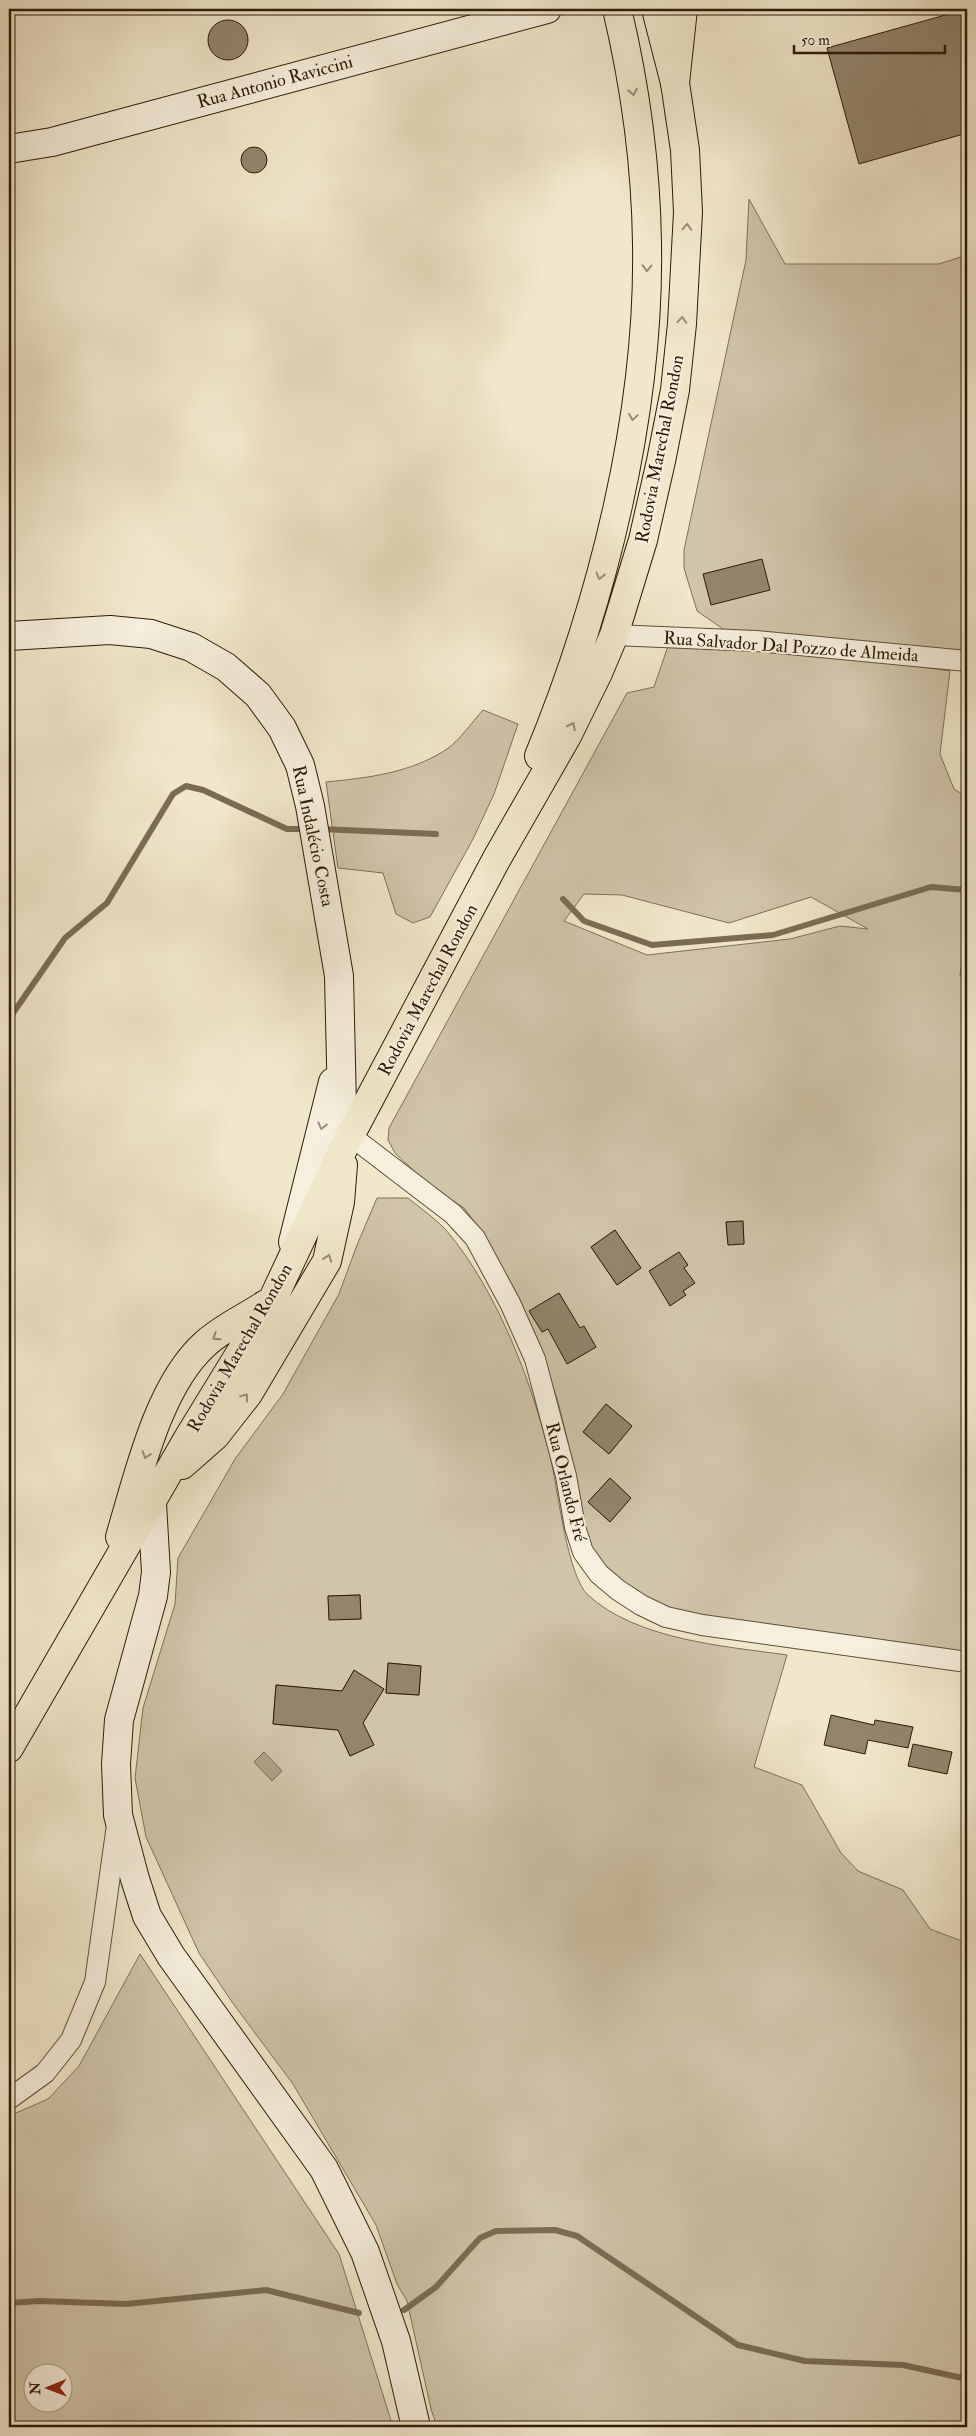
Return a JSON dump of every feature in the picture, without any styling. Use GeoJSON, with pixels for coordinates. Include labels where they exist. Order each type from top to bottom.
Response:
{"type":"FeatureCollection","features":[{"type":"Feature","properties":{"kind":"main road","name":"Rodovia Marechal Rondon"},"geometry":{"type":"LineString","coordinates":[[496,860],[548,735],[585,628],[601,572],[629,447],[646,305],[647,244],[638,121],[617,9]]}},
{"type":"Feature","properties":{"kind":"main road","name":"Rodovia Marechal Rondon"},"geometry":{"type":"LineString","coordinates":[[9,1748],[168,1476],[203,1435],[288,1269],[347,1142],[496,860],[567,736],[598,673],[614,635],[643,540],[675,390],[682,324],[688,212],[685,150],[675,83],[656,9]]}},
{"type":"Feature","properties":{"kind":"main road"},"geometry":{"type":"LineString","coordinates":[[675,83],[683,9]]}},
{"type":"Feature","properties":{"kind":"main road"},"geometry":{"type":"LineString","coordinates":[[161,1409],[166,1423],[171,1429],[203,1435],[248,1394],[327,1262],[340,1202],[347,1142]]}},
{"type":"Feature","properties":{"kind":"main road"},"geometry":{"type":"LineString","coordinates":[[107,1579],[161,1409],[181,1371],[206,1343],[272,1301]]}},
{"type":"Feature","properties":{"kind":"street","name":"Rua Antonio Raviccini"},"geometry":{"type":"LineString","coordinates":[[9,149],[52,142],[544,10]]}},
{"type":"Feature","properties":{"kind":"street","name":"Rua Indalécio Costa"},"geometry":{"type":"LineString","coordinates":[[9,636],[110,630],[151,634],[191,647],[226,667],[258,695],[282,728],[300,765],[310,806],[340,976],[347,1142]]}},
{"type":"Feature","properties":{"kind":"street","name":"Rua Salvador Dal Pozzo de Almeida"},"geometry":{"type":"LineString","coordinates":[[614,635],[756,641],[967,661]]}},
{"type":"Feature","properties":{"kind":"street","name":"Rua Indalécio Costa"},"geometry":{"type":"LineString","coordinates":[[288,1269],[342,1045]]}},
{"type":"Feature","properties":{"kind":"street","name":"Rua Orlando Fré"},"geometry":{"type":"LineString","coordinates":[[347,1142],[453,1214],[475,1238],[510,1303],[535,1359],[566,1476],[575,1527],[583,1552],[605,1580],[642,1605],[666,1617],[702,1624],[967,1662]]}},
{"type":"Feature","properties":{"kind":"street"},"geometry":{"type":"LineString","coordinates":[[9,2099],[44,2073],[71,2040],[95,1982],[118,1815],[116,1764],[119,1720],[153,1596],[156,1572],[152,1504]]}},
{"type":"Feature","properties":{"kind":"street"},"geometry":{"type":"LineString","coordinates":[[118,1815],[147,1916],[171,1956],[324,2168],[344,2207],[365,2252],[396,2341],[416,2427]]}},
{"type":"Feature","properties":{"kind":"shaded area"},"geometry":{"type":"Polygon","coordinates":[[[749,199],[785,264],[939,264],[967,255],[967,654],[726,631],[697,611],[684,568],[684,550],[746,260],[749,199]]]}},
{"type":"Feature","properties":{"kind":"shaded area"},"geometry":{"type":"Polygon","coordinates":[[[668,646],[823,653],[950,671],[940,754],[954,789],[967,797],[967,920],[960,976],[967,973],[967,1653],[665,1610],[605,1569],[591,1549],[581,1522],[568,1442],[557,1398],[518,1296],[481,1231],[464,1208],[431,1187],[395,1153],[388,1140],[389,1128],[627,693],[654,687],[668,646]],[[584,894],[564,921],[647,955],[790,939],[840,926],[868,929],[811,897],[729,923],[622,895],[584,894]],[[743,1221],[726,1222],[728,1244],[744,1244],[743,1221]],[[615,1230],[591,1247],[617,1285],[641,1268],[615,1230]],[[559,1293],[530,1311],[543,1332],[571,1314],[559,1293]],[[584,1327],[567,1364],[596,1347],[584,1327]],[[606,1404],[583,1432],[609,1454],[632,1426],[606,1404]],[[610,1478],[588,1502],[610,1522],[631,1498],[610,1478]]]}},
{"type":"Feature","properties":{"kind":"shaded area"},"geometry":{"type":"Polygon","coordinates":[[[483,710],[518,724],[494,794],[473,839],[430,917],[413,923],[396,914],[383,873],[338,868],[326,782],[388,773],[419,764],[447,749],[457,741],[483,710]]]}},
{"type":"Feature","properties":{"kind":"shaded area"},"geometry":{"type":"Polygon","coordinates":[[[377,1198],[408,1198],[446,1230],[465,1254],[482,1281],[512,1341],[544,1435],[552,1465],[569,1553],[581,1585],[588,1595],[608,1610],[631,1622],[656,1631],[709,1644],[787,1655],[754,1767],[802,1785],[841,1853],[858,1871],[903,1890],[930,1929],[967,1943],[967,2427],[437,2427],[431,2409],[407,2301],[397,2284],[376,2225],[293,2084],[232,2002],[199,1953],[146,1837],[135,1778],[143,1708],[175,1604],[178,1558],[235,1459],[283,1394],[339,1294],[377,1198]],[[360,1595],[328,1596],[329,1619],[361,1619],[360,1595]],[[388,1663],[386,1693],[419,1695],[421,1666],[388,1663]],[[354,1671],[342,1691],[276,1685],[273,1724],[338,1730],[350,1756],[373,1745],[363,1723],[383,1689],[354,1671]]]}},
{"type":"Feature","properties":{"kind":"shaded area"},"geometry":{"type":"Polygon","coordinates":[[[264,1752],[282,1771],[272,1781],[254,1762],[264,1752]]]}},
{"type":"Feature","properties":{"kind":"shaded area"},"geometry":{"type":"Polygon","coordinates":[[[140,1954],[339,2254],[393,2427],[9,2427],[9,2116],[48,2099],[79,2066],[140,1954]]]}},
{"type":"Feature","properties":{"kind":"building"},"geometry":{"type":"Polygon","coordinates":[[[967,9],[967,133],[859,164],[827,48],[967,9]]]}},
{"type":"Feature","properties":{"kind":"building"},"geometry":{"type":"Polygon","coordinates":[[[232,20],[239,23],[245,29],[248,40],[247,48],[239,57],[232,60],[224,60],[217,57],[209,48],[208,36],[211,29],[220,21],[232,20]]]}},
{"type":"Feature","properties":{"kind":"building"},"geometry":{"type":"Polygon","coordinates":[[[254,147],[263,151],[267,160],[263,169],[254,173],[245,169],[241,160],[245,151],[254,147]]]}},
{"type":"Feature","properties":{"kind":"building"},"geometry":{"type":"Polygon","coordinates":[[[762,559],[770,590],[711,605],[703,574],[762,559]]]}},
{"type":"Feature","properties":{"kind":"building"},"geometry":{"type":"Polygon","coordinates":[[[743,1221],[744,1244],[728,1245],[726,1222],[743,1221]]]}},
{"type":"Feature","properties":{"kind":"building"},"geometry":{"type":"Polygon","coordinates":[[[615,1230],[641,1268],[617,1285],[591,1247],[615,1230]]]}},
{"type":"Feature","properties":{"kind":"building"},"geometry":{"type":"Polygon","coordinates":[[[679,1252],[688,1265],[684,1268],[695,1283],[683,1291],[686,1295],[670,1306],[649,1271],[679,1252]]]}},
{"type":"Feature","properties":{"kind":"building"},"geometry":{"type":"Polygon","coordinates":[[[559,1293],[580,1328],[584,1326],[596,1347],[567,1364],[548,1329],[542,1332],[529,1311],[559,1293]]]}},
{"type":"Feature","properties":{"kind":"building"},"geometry":{"type":"Polygon","coordinates":[[[606,1404],[632,1426],[609,1454],[583,1432],[606,1404]]]}},
{"type":"Feature","properties":{"kind":"building"},"geometry":{"type":"Polygon","coordinates":[[[610,1478],[631,1498],[610,1522],[588,1502],[610,1478]]]}},
{"type":"Feature","properties":{"kind":"building"},"geometry":{"type":"Polygon","coordinates":[[[360,1595],[361,1619],[329,1620],[328,1596],[360,1595]]]}},
{"type":"Feature","properties":{"kind":"building"},"geometry":{"type":"Polygon","coordinates":[[[388,1663],[421,1666],[419,1695],[386,1693],[388,1663]]]}},
{"type":"Feature","properties":{"kind":"building"},"geometry":{"type":"Polygon","coordinates":[[[354,1670],[384,1689],[363,1723],[374,1745],[350,1756],[338,1730],[273,1724],[276,1685],[342,1691],[354,1670]]]}},
{"type":"Feature","properties":{"kind":"building"},"geometry":{"type":"Polygon","coordinates":[[[831,1715],[874,1725],[875,1720],[913,1727],[908,1748],[868,1740],[865,1754],[824,1745],[831,1715]]]}},
{"type":"Feature","properties":{"kind":"building"},"geometry":{"type":"Polygon","coordinates":[[[913,1744],[952,1752],[947,1774],[908,1766],[913,1744]]]}},
{"type":"Feature","properties":{"kind":"waterway"},"geometry":{"type":"LineString","coordinates":[[9,1019],[65,938],[107,903],[173,794],[186,786],[203,790],[287,829],[307,829]]}},
{"type":"Feature","properties":{"kind":"waterway"},"geometry":{"type":"LineString","coordinates":[[320,829],[436,834]]}},
{"type":"Feature","properties":{"kind":"waterway"},"geometry":{"type":"LineString","coordinates":[[563,899],[584,921],[652,945],[773,935],[931,887],[967,890]]}},
{"type":"Feature","properties":{"kind":"waterway"},"geometry":{"type":"LineString","coordinates":[[404,2310],[436,2287],[480,2238],[496,2231],[555,2230],[577,2236],[738,2345],[805,2361],[903,2365],[967,2379]]}},
{"type":"Feature","properties":{"kind":"waterway"},"geometry":{"type":"LineString","coordinates":[[9,2303],[39,2301],[126,2304],[266,2290],[359,2313]]}}]}
